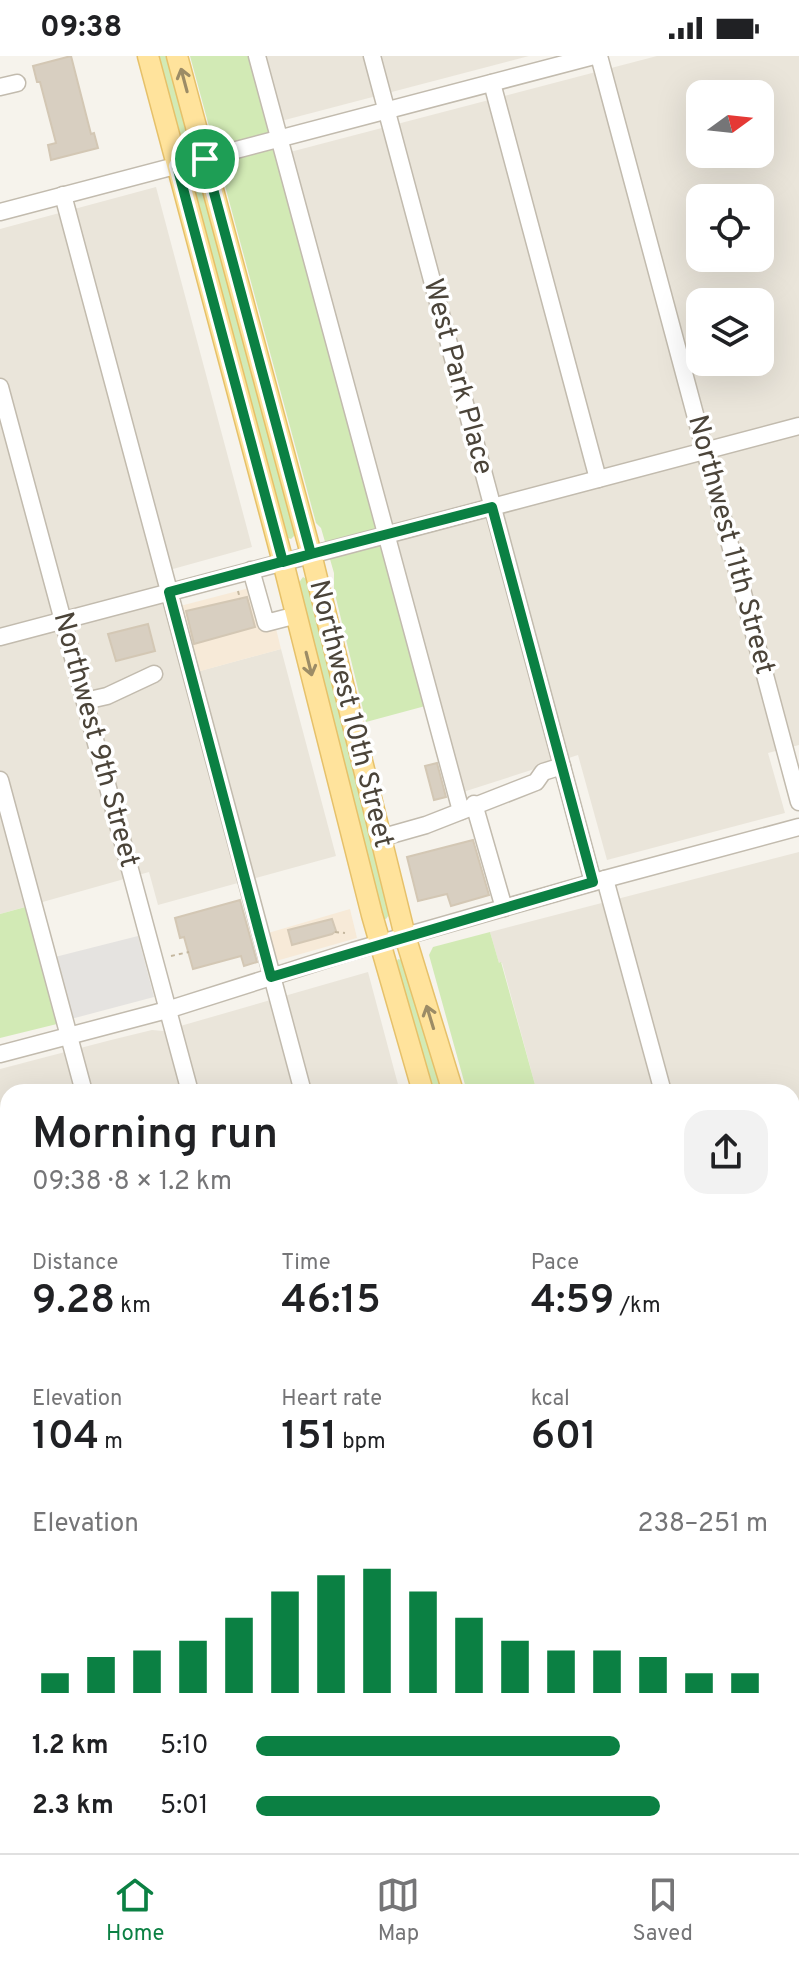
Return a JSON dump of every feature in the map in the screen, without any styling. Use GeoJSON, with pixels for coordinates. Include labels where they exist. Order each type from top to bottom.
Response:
{"type":"FeatureCollection","features":[{"type":"Feature","properties":{"kind":"main road","name":"Northwest 10th Street"},"geometry":{"type":"LineString","coordinates":[[148,56],[297,615],[379,944],[421,1084]]}},
{"type":"Feature","properties":{"kind":"main road","name":"Northwest 10th Street"},"geometry":{"type":"LineString","coordinates":[[177,56],[311,554],[405,936],[451,1084]]}},
{"type":"Feature","properties":{"kind":"street"},"geometry":{"type":"LineString","coordinates":[[257,56],[384,535],[468,807],[504,908]]}},
{"type":"Feature","properties":{"kind":"street","name":"West Park Place"},"geometry":{"type":"LineString","coordinates":[[372,56],[562,766],[661,1084]]}},
{"type":"Feature","properties":{"kind":"street"},"geometry":{"type":"LineString","coordinates":[[0,212],[596,56]]}},
{"type":"Feature","properties":{"kind":"street","name":"Northwest 11th Street"},"geometry":{"type":"LineString","coordinates":[[596,56],[799,802]]}},
{"type":"Feature","properties":{"kind":"street"},"geometry":{"type":"LineString","coordinates":[[0,87],[17,83]]}},
{"type":"Feature","properties":{"kind":"street"},"geometry":{"type":"LineString","coordinates":[[492,83],[598,479]]}},
{"type":"Feature","properties":{"kind":"street"},"geometry":{"type":"LineString","coordinates":[[63,195],[301,1084]]}},
{"type":"Feature","properties":{"kind":"street","name":"Northwest 9th Street"},"geometry":{"type":"LineString","coordinates":[[0,387],[188,1084]]}},
{"type":"Feature","properties":{"kind":"street"},"geometry":{"type":"LineString","coordinates":[[0,637],[799,426]]}},
{"type":"Feature","properties":{"kind":"street"},"geometry":{"type":"LineString","coordinates":[[251,570],[266,623],[297,615]]}},
{"type":"Feature","properties":{"kind":"street"},"geometry":{"type":"LineString","coordinates":[[85,701],[107,696],[154,674]]}},
{"type":"Feature","properties":{"kind":"street"},"geometry":{"type":"LineString","coordinates":[[380,838],[426,825],[536,782],[543,772],[562,766]]}},
{"type":"Feature","properties":{"kind":"street"},"geometry":{"type":"LineString","coordinates":[[0,780],[82,1084]]}},
{"type":"Feature","properties":{"kind":"street"},"geometry":{"type":"LineString","coordinates":[[0,1054],[167,1010],[405,936],[799,827]]}},
{"type":"Feature","properties":{"kind":"path"},"geometry":{"type":"LineString","coordinates":[[335,932],[345,933]]}},
{"type":"Feature","properties":{"kind":"path"},"geometry":{"type":"LineString","coordinates":[[172,956],[189,952]]}},
{"type":"Feature","properties":{"kind":"shaded area"},"geometry":{"type":"Polygon","coordinates":[[[264,56],[529,56],[281,121],[264,56]]]}},
{"type":"Feature","properties":{"kind":"shaded area"},"geometry":{"type":"Polygon","coordinates":[[[657,56],[799,56],[799,745],[768,753],[785,813],[607,860],[578,755],[463,792],[290,152],[657,56]]]}},
{"type":"Feature","properties":{"kind":"shaded area"},"geometry":{"type":"Polygon","coordinates":[[[156,187],[252,547],[155,574],[185,675],[281,649],[336,856],[158,905],[149,872],[0,914],[0,229],[156,187]]]}},
{"type":"Feature","properties":{"kind":"shaded area"},"geometry":{"type":"Polygon","coordinates":[[[265,584],[281,649],[197,672],[180,606],[265,584]]]}},
{"type":"Feature","properties":{"kind":"shaded area"},"geometry":{"type":"Polygon","coordinates":[[[799,852],[799,1084],[535,1084],[502,963],[499,963],[490,932],[799,852]]]}},
{"type":"Feature","properties":{"kind":"shaded area"},"geometry":{"type":"Polygon","coordinates":[[[350,909],[357,938],[276,961],[268,933],[350,909]]]}},
{"type":"Feature","properties":{"kind":"shaded area"},"geometry":{"type":"Polygon","coordinates":[[[138,936],[154,997],[71,1019],[55,957],[138,936]]]}},
{"type":"Feature","properties":{"kind":"shaded area"},"geometry":{"type":"Polygon","coordinates":[[[368,972],[398,1084],[0,1084],[0,1069],[152,1030],[163,1031],[368,972]]]}},
{"type":"Feature","properties":{"kind":"green space"},"geometry":{"type":"Polygon","coordinates":[[[157,56],[168,56],[190,139],[185,143],[180,142],[157,56]]]}},
{"type":"Feature","properties":{"kind":"green space"},"geometry":{"type":"Polygon","coordinates":[[[190,56],[253,56],[429,705],[366,722],[334,590],[334,573],[321,528],[316,523],[190,56]]]}},
{"type":"Feature","properties":{"kind":"green space"},"geometry":{"type":"Polygon","coordinates":[[[201,182],[296,534],[291,539],[285,537],[192,188],[201,182]]]}},
{"type":"Feature","properties":{"kind":"green space"},"geometry":{"type":"Polygon","coordinates":[[[303,577],[308,580],[391,912],[386,919],[382,919],[298,584],[303,577]]]}},
{"type":"Feature","properties":{"kind":"green space"},"geometry":{"type":"Polygon","coordinates":[[[29,906],[61,1023],[0,1038],[0,914],[29,906]]]}},
{"type":"Feature","properties":{"kind":"green space"},"geometry":{"type":"Polygon","coordinates":[[[490,932],[535,1084],[465,1084],[429,955],[433,947],[490,932]]]}},
{"type":"Feature","properties":{"kind":"green space"},"geometry":{"type":"Polygon","coordinates":[[[398,959],[402,960],[442,1084],[431,1084],[394,966],[398,959]]]}},
{"type":"Feature","properties":{"kind":"building"},"geometry":{"type":"Polygon","coordinates":[[[71,56],[91,134],[94,133],[98,148],[51,160],[48,145],[56,143],[33,66],[71,56]]]}},
{"type":"Feature","properties":{"kind":"building"},"geometry":{"type":"Polygon","coordinates":[[[247,597],[255,627],[194,644],[186,611],[247,597]]]}},
{"type":"Feature","properties":{"kind":"building"},"geometry":{"type":"Polygon","coordinates":[[[148,624],[155,651],[116,661],[108,634],[148,624]]]}},
{"type":"Feature","properties":{"kind":"building"},"geometry":{"type":"Polygon","coordinates":[[[437,763],[446,797],[434,800],[425,766],[437,763]]]}},
{"type":"Feature","properties":{"kind":"building"},"geometry":{"type":"Polygon","coordinates":[[[473,840],[489,895],[451,906],[447,894],[418,901],[407,857],[473,840]]]}},
{"type":"Feature","properties":{"kind":"building"},"geometry":{"type":"Polygon","coordinates":[[[240,900],[257,962],[244,966],[241,956],[193,969],[175,918],[240,900]]]}},
{"type":"Feature","properties":{"kind":"building"},"geometry":{"type":"Polygon","coordinates":[[[332,919],[336,931],[332,934],[292,945],[288,930],[332,919]]]}},
{"type":"Feature","properties":{"kind":"route"},"geometry":{"type":"LineString","coordinates":[[205,159],[177,166],[283,562],[492,507],[593,882],[271,977],[169,592],[311,554],[205,159]]}}]}
